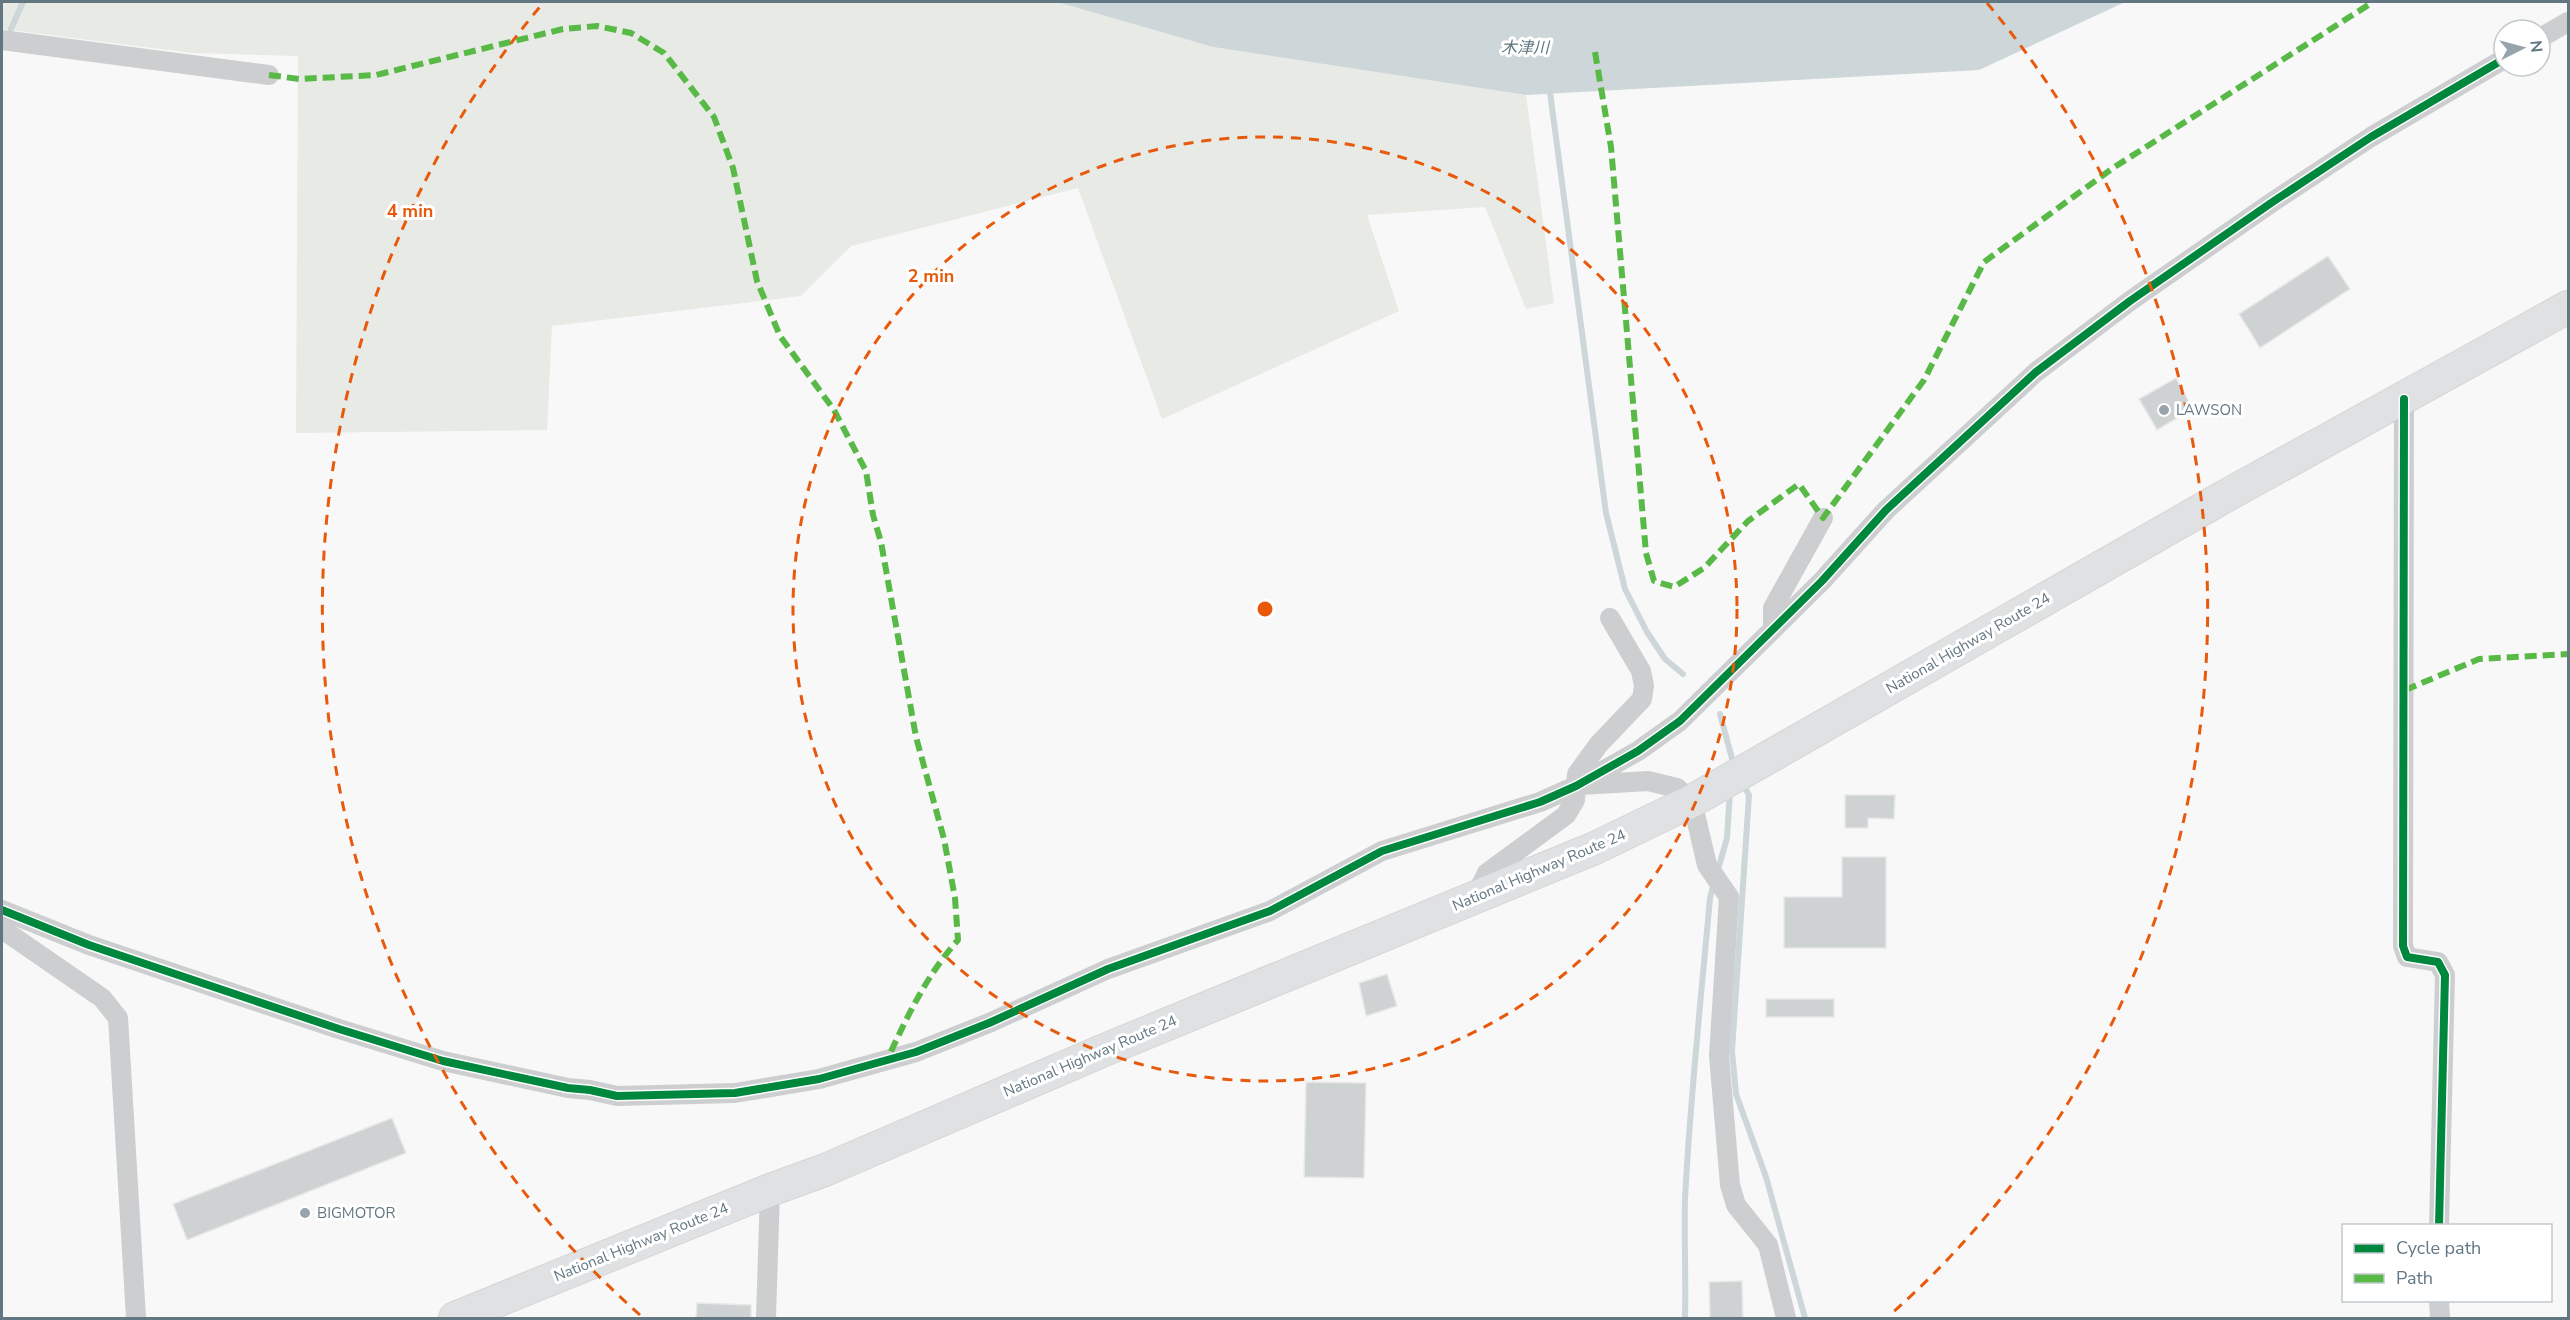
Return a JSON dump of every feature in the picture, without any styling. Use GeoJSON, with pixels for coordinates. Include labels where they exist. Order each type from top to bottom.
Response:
{"type":"FeatureCollection","features":[{"type":"Feature","properties":{"kind":"highway","name":"National Highway Route 24"},"geometry":{"type":"LineString","coordinates":[[455,1318],[770,1190],[825,1170],[1102,1051],[1595,848],[1701,796],[2229,494],[2568,308]]}},
{"type":"Feature","properties":{"kind":"street"},"geometry":{"type":"LineString","coordinates":[[2552,31],[2568,22]]}},
{"type":"Feature","properties":{"kind":"street"},"geometry":{"type":"LineString","coordinates":[[2,40],[268,75]]}},
{"type":"Feature","properties":{"kind":"street"},"geometry":{"type":"LineString","coordinates":[[2,910],[89,945],[328,1026],[442,1061],[617,1096],[735,1093],[819,1078],[916,1052],[989,1023],[1108,969],[1270,911],[1382,851],[1540,802],[1576,786],[1638,751],[1680,721],[1822,581],[1886,510],[2036,372],[2130,301],[2280,197],[2371,137],[2492,66]]}},
{"type":"Feature","properties":{"kind":"street"},"geometry":{"type":"LineString","coordinates":[[2404,399],[2403,946],[2407,957],[2438,962],[2445,975],[2439,1224]]}},
{"type":"Feature","properties":{"kind":"street"},"geometry":{"type":"LineString","coordinates":[[1773,629],[1773,608],[1823,518]]}},
{"type":"Feature","properties":{"kind":"street"},"geometry":{"type":"LineString","coordinates":[[1474,899],[1487,873],[1566,815],[1575,800],[1577,774],[1599,744],[1642,699],[1644,686],[1641,671],[1610,618]]}},
{"type":"Feature","properties":{"kind":"street"},"geometry":{"type":"LineString","coordinates":[[1576,786],[1648,781],[1701,796],[1707,865],[1729,897],[1719,1056],[1730,1185],[1736,1205],[1768,1245],[1786,1318]]}},
{"type":"Feature","properties":{"kind":"street"},"geometry":{"type":"LineString","coordinates":[[2,929],[102,998],[118,1018],[136,1318]]}},
{"type":"Feature","properties":{"kind":"street"},"geometry":{"type":"LineString","coordinates":[[766,1318],[770,1190]]}},
{"type":"Feature","properties":{"kind":"street"},"geometry":{"type":"LineString","coordinates":[[2439,1302],[2440,1318]]}},
{"type":"Feature","properties":{"kind":"shaded area"},"geometry":{"type":"Polygon","coordinates":[[[2,2],[1057,2],[1213,47],[1526,95],[1554,303],[1526,309],[1485,207],[1367,215],[1399,311],[1162,419],[1078,188],[851,246],[801,296],[552,326],[547,430],[296,433],[298,56],[192,53],[2,29],[2,2]]]}},
{"type":"Feature","properties":{"kind":"water","name":"木津川"},"geometry":{"type":"Polygon","coordinates":[[[1057,2],[2125,2],[1979,70],[1526,95],[1213,47],[1057,2]]]}},
{"type":"Feature","properties":{"kind":"building"},"geometry":{"type":"Polygon","coordinates":[[[2328,256],[2350,289],[2260,348],[2239,314],[2328,256]]]}},
{"type":"Feature","properties":{"kind":"building"},"geometry":{"type":"Polygon","coordinates":[[[2176,378],[2193,409],[2157,430],[2139,399],[2176,378]]]}},
{"type":"Feature","properties":{"kind":"building"},"geometry":{"type":"Polygon","coordinates":[[[1845,795],[1895,795],[1894,819],[1868,818],[1868,828],[1845,828],[1845,795]]]}},
{"type":"Feature","properties":{"kind":"building"},"geometry":{"type":"Polygon","coordinates":[[[1842,857],[1886,857],[1886,948],[1784,948],[1784,897],[1842,897],[1842,857]]]}},
{"type":"Feature","properties":{"kind":"building"},"geometry":{"type":"Polygon","coordinates":[[[1387,974],[1397,1006],[1366,1016],[1359,983],[1387,974]]]}},
{"type":"Feature","properties":{"kind":"building"},"geometry":{"type":"Polygon","coordinates":[[[1766,999],[1834,999],[1834,1017],[1766,1017],[1766,999]]]}},
{"type":"Feature","properties":{"kind":"building"},"geometry":{"type":"Polygon","coordinates":[[[1306,1082],[1366,1083],[1364,1178],[1304,1177],[1306,1082]]]}},
{"type":"Feature","properties":{"kind":"building"},"geometry":{"type":"Polygon","coordinates":[[[392,1118],[406,1153],[187,1240],[173,1204],[392,1118]]]}},
{"type":"Feature","properties":{"kind":"building"},"geometry":{"type":"Polygon","coordinates":[[[1742,1281],[1743,1318],[1710,1318],[1709,1282],[1742,1281]]]}},
{"type":"Feature","properties":{"kind":"building"},"geometry":{"type":"Polygon","coordinates":[[[697,1303],[751,1305],[751,1318],[696,1318],[697,1303]]]}},
{"type":"Feature","properties":{"kind":"waterway"},"geometry":{"type":"LineString","coordinates":[[11,29],[23,2]]}},
{"type":"Feature","properties":{"kind":"waterway"},"geometry":{"type":"LineString","coordinates":[[1549,85],[1606,513],[1625,589],[1647,632],[1665,659],[1683,674]]}},
{"type":"Feature","properties":{"kind":"waterway"},"geometry":{"type":"LineString","coordinates":[[1720,714],[1734,766]]}},
{"type":"Feature","properties":{"kind":"waterway"},"geometry":{"type":"LineString","coordinates":[[1742,783],[1749,795],[1732,1051],[1736,1094],[1766,1177],[1805,1318]]}},
{"type":"Feature","properties":{"kind":"waterway"},"geometry":{"type":"LineString","coordinates":[[1717,873],[1727,838],[1730,792]]}},
{"type":"Feature","properties":{"kind":"waterway"},"geometry":{"type":"LineString","coordinates":[[1685,1318],[1687,1161],[1710,898],[1714,883]]}},
{"type":"Feature","properties":{"kind":"marked path"},"geometry":{"type":"LineString","coordinates":[[1595,52],[1611,147],[1646,553],[1654,581],[1674,587],[1704,568],[1748,521],[1799,484],[1823,518],[1924,380],[1984,262],[2113,168],[2373,2]]}},
{"type":"Feature","properties":{"kind":"marked path"},"geometry":{"type":"LineString","coordinates":[[269,75],[299,79],[376,75],[563,29],[597,26],[631,33],[664,53],[714,117],[733,168],[757,281],[780,336],[834,410],[866,471],[916,737],[944,839],[955,898],[958,940],[927,982],[887,1060]]}},
{"type":"Feature","properties":{"kind":"marked path"},"geometry":{"type":"LineString","coordinates":[[2405,690],[2479,659],[2568,654]]}},
{"type":"Feature","properties":{"kind":"cycle path"},"geometry":{"type":"LineString","coordinates":[[2,910],[89,945],[339,1029],[443,1061],[568,1088],[617,1096],[735,1093],[819,1079],[916,1052],[989,1023],[1108,969],[1270,911],[1382,851],[1540,802],[1576,786],[1638,751],[1680,721],[1822,581],[1886,510],[2036,372],[2130,301],[2271,203],[2371,137],[2492,66]]}},
{"type":"Feature","properties":{"kind":"cycle path"},"geometry":{"type":"LineString","coordinates":[[2404,399],[2403,946],[2407,957],[2438,962],[2445,975],[2439,1224]]}},
{"type":"Feature","properties":{"kind":"place","name":"LAWSON"},"geometry":{"type":"Point","coordinates":[2164,410]}},
{"type":"Feature","properties":{"kind":"place","name":"BIGMOTOR"},"geometry":{"type":"Point","coordinates":[305,1213]}}]}
